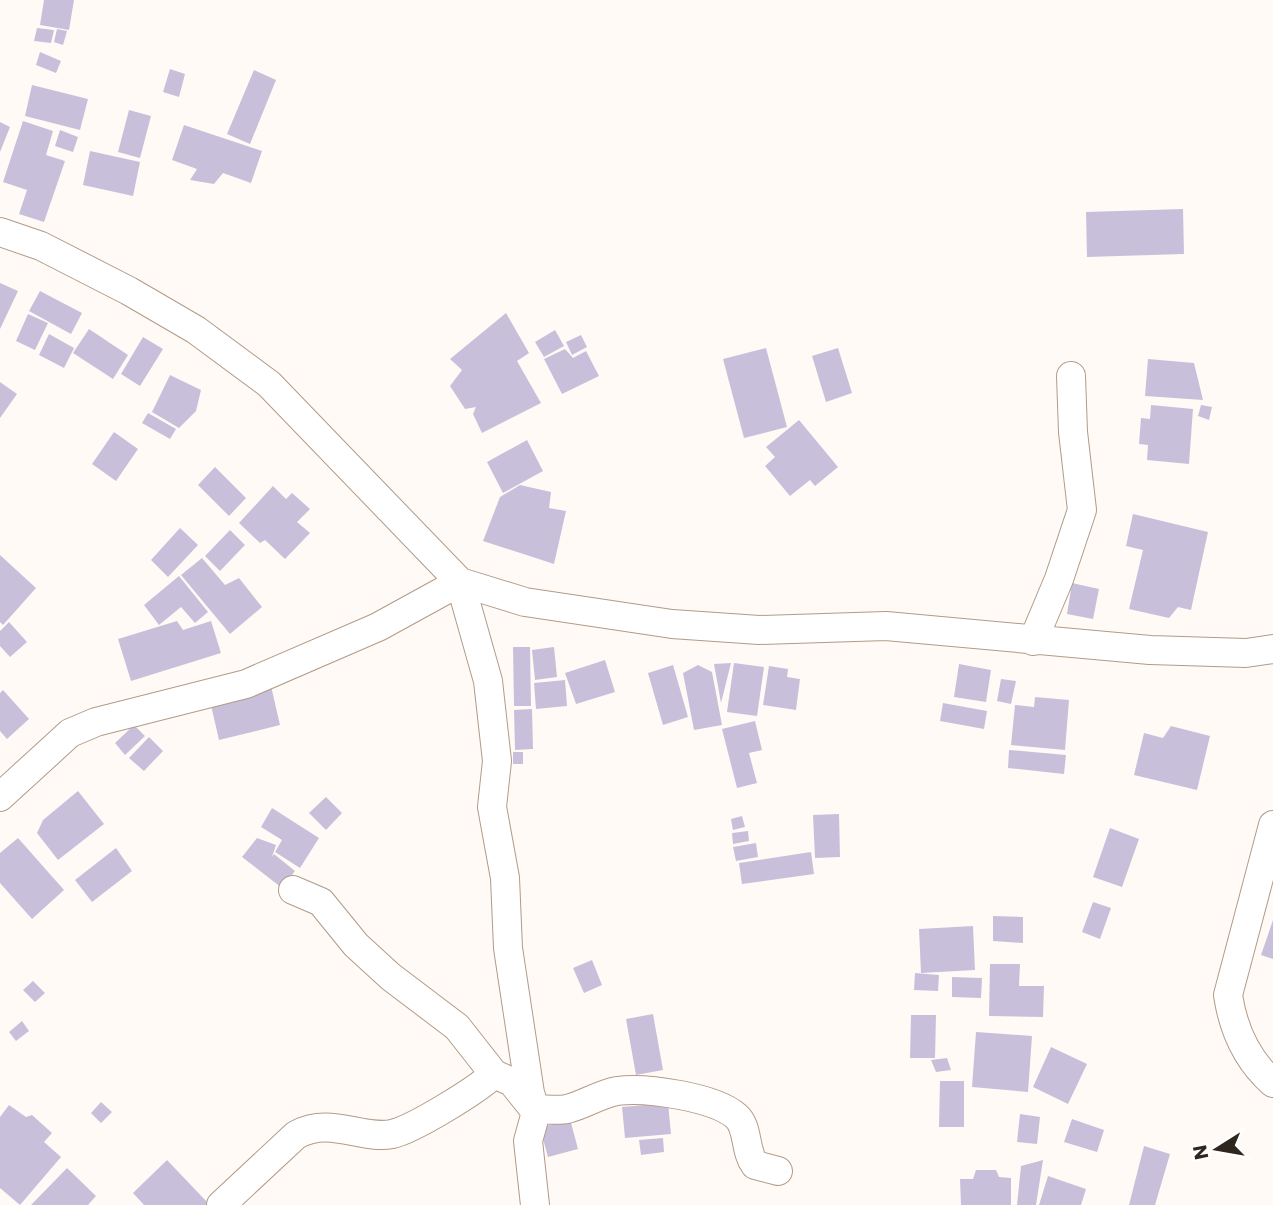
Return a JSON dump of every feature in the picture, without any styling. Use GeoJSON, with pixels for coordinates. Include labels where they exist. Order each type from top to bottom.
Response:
{"type":"FeatureCollection","features":[{"type":"Feature","properties":{"kind":"street"},"geometry":{"type":"LineString","coordinates":[[0,232],[41,246],[129,291],[196,330],[269,384],[460,582],[488,681],[497,761],[492,807],[505,878],[510,961],[535,1111],[528,1141],[535,1205]]}},
{"type":"Feature","properties":{"kind":"street"},"geometry":{"type":"LineString","coordinates":[[1032,641],[1059,579],[1082,510],[1073,432],[1071,376]]}},
{"type":"Feature","properties":{"kind":"street"},"geometry":{"type":"LineString","coordinates":[[0,797],[70,733],[96,722],[246,684],[378,627],[460,582],[525,602],[672,624],[759,630],[886,626],[1150,650],[1246,653],[1273,649]]}},
{"type":"Feature","properties":{"kind":"street"},"geometry":{"type":"LineString","coordinates":[[1273,825],[1228,995],[1232,1019],[1242,1043],[1273,1083]]}},
{"type":"Feature","properties":{"kind":"street"},"geometry":{"type":"LineString","coordinates":[[293,890],[321,902],[356,946],[391,977],[457,1027],[494,1074],[512,1082],[535,1111]]}},
{"type":"Feature","properties":{"kind":"street"},"geometry":{"type":"LineString","coordinates":[[221,1205],[296,1135],[310,1127],[391,1134],[481,1087],[494,1074]]}},
{"type":"Feature","properties":{"kind":"street"},"geometry":{"type":"LineString","coordinates":[[535,1111],[564,1110],[616,1091],[650,1090],[702,1099],[735,1115],[743,1125],[748,1155],[755,1165],[778,1171]]}},
{"type":"Feature","properties":{"kind":"building"},"geometry":{"type":"Polygon","coordinates":[[[44,0],[74,0],[69,30],[40,25],[44,0]]]}},
{"type":"Feature","properties":{"kind":"building"},"geometry":{"type":"Polygon","coordinates":[[[37,28],[54,30],[51,43],[34,41],[37,28]]]}},
{"type":"Feature","properties":{"kind":"building"},"geometry":{"type":"Polygon","coordinates":[[[57,29],[67,31],[63,45],[54,42],[57,29]]]}},
{"type":"Feature","properties":{"kind":"building"},"geometry":{"type":"Polygon","coordinates":[[[40,52],[61,61],[56,73],[36,65],[40,52]]]}},
{"type":"Feature","properties":{"kind":"building"},"geometry":{"type":"Polygon","coordinates":[[[170,69],[185,74],[179,97],[163,92],[170,69]]]}},
{"type":"Feature","properties":{"kind":"building"},"geometry":{"type":"Polygon","coordinates":[[[254,70],[276,80],[250,144],[227,134],[254,70]]]}},
{"type":"Feature","properties":{"kind":"building"},"geometry":{"type":"Polygon","coordinates":[[[32,85],[88,99],[80,130],[25,116],[32,85]]]}},
{"type":"Feature","properties":{"kind":"building"},"geometry":{"type":"Polygon","coordinates":[[[129,110],[151,116],[140,158],[118,152],[129,110]]]}},
{"type":"Feature","properties":{"kind":"building"},"geometry":{"type":"Polygon","coordinates":[[[23,121],[53,131],[46,155],[65,161],[44,222],[19,214],[27,190],[3,182],[23,121]]]}},
{"type":"Feature","properties":{"kind":"building"},"geometry":{"type":"Polygon","coordinates":[[[0,122],[10,127],[0,152],[0,122]]]}},
{"type":"Feature","properties":{"kind":"building"},"geometry":{"type":"Polygon","coordinates":[[[184,125],[262,151],[251,183],[223,173],[214,184],[190,180],[197,169],[172,160],[184,125]]]}},
{"type":"Feature","properties":{"kind":"building"},"geometry":{"type":"Polygon","coordinates":[[[60,130],[78,137],[73,152],[55,146],[60,130]]]}},
{"type":"Feature","properties":{"kind":"building"},"geometry":{"type":"Polygon","coordinates":[[[90,151],[140,162],[133,196],[83,185],[90,151]]]}},
{"type":"Feature","properties":{"kind":"building"},"geometry":{"type":"Polygon","coordinates":[[[1183,209],[1184,254],[1087,257],[1086,212],[1183,209]]]}},
{"type":"Feature","properties":{"kind":"building"},"geometry":{"type":"Polygon","coordinates":[[[0,283],[18,291],[0,329],[0,283]]]}},
{"type":"Feature","properties":{"kind":"building"},"geometry":{"type":"Polygon","coordinates":[[[40,291],[82,313],[71,334],[29,311],[40,291]]]}},
{"type":"Feature","properties":{"kind":"building"},"geometry":{"type":"Polygon","coordinates":[[[506,313],[529,353],[517,361],[541,403],[482,433],[473,414],[476,407],[465,409],[450,386],[462,370],[450,359],[506,313]]]}},
{"type":"Feature","properties":{"kind":"building"},"geometry":{"type":"Polygon","coordinates":[[[28,314],[48,323],[35,350],[16,341],[28,314]]]}},
{"type":"Feature","properties":{"kind":"building"},"geometry":{"type":"Polygon","coordinates":[[[89,329],[128,355],[113,379],[73,353],[89,329]]]}},
{"type":"Feature","properties":{"kind":"building"},"geometry":{"type":"Polygon","coordinates":[[[555,330],[564,346],[544,357],[535,342],[555,330]]]}},
{"type":"Feature","properties":{"kind":"building"},"geometry":{"type":"Polygon","coordinates":[[[49,334],[74,348],[64,368],[39,355],[49,334]]]}},
{"type":"Feature","properties":{"kind":"building"},"geometry":{"type":"Polygon","coordinates":[[[581,335],[587,347],[572,355],[566,342],[581,335]]]}},
{"type":"Feature","properties":{"kind":"building"},"geometry":{"type":"Polygon","coordinates":[[[143,337],[163,349],[140,386],[121,374],[143,337]]]}},
{"type":"Feature","properties":{"kind":"building"},"geometry":{"type":"Polygon","coordinates":[[[766,348],[787,427],[744,438],[723,359],[766,348]]]}},
{"type":"Feature","properties":{"kind":"building"},"geometry":{"type":"Polygon","coordinates":[[[838,348],[852,393],[826,402],[812,356],[838,348]]]}},
{"type":"Feature","properties":{"kind":"building"},"geometry":{"type":"Polygon","coordinates":[[[565,349],[573,358],[586,351],[599,376],[562,394],[544,359],[565,349]]]}},
{"type":"Feature","properties":{"kind":"building"},"geometry":{"type":"Polygon","coordinates":[[[1148,359],[1194,363],[1203,400],[1145,396],[1148,359]]]}},
{"type":"Feature","properties":{"kind":"building"},"geometry":{"type":"Polygon","coordinates":[[[170,375],[201,390],[196,411],[179,428],[152,412],[170,375]]]}},
{"type":"Feature","properties":{"kind":"building"},"geometry":{"type":"Polygon","coordinates":[[[0,382],[17,394],[0,418],[0,382]]]}},
{"type":"Feature","properties":{"kind":"building"},"geometry":{"type":"Polygon","coordinates":[[[1151,405],[1193,409],[1189,464],[1147,460],[1148,445],[1139,444],[1141,418],[1150,419],[1151,405]]]}},
{"type":"Feature","properties":{"kind":"building"},"geometry":{"type":"Polygon","coordinates":[[[1201,405],[1212,407],[1209,420],[1198,416],[1201,405]]]}},
{"type":"Feature","properties":{"kind":"building"},"geometry":{"type":"Polygon","coordinates":[[[148,413],[176,429],[170,439],[142,423],[148,413]]]}},
{"type":"Feature","properties":{"kind":"building"},"geometry":{"type":"Polygon","coordinates":[[[799,420],[838,467],[815,486],[810,480],[790,496],[765,466],[775,457],[766,447],[799,420]]]}},
{"type":"Feature","properties":{"kind":"building"},"geometry":{"type":"Polygon","coordinates":[[[114,432],[138,449],[116,481],[92,464],[114,432]]]}},
{"type":"Feature","properties":{"kind":"building"},"geometry":{"type":"Polygon","coordinates":[[[527,440],[543,471],[503,493],[487,462],[527,440]]]}},
{"type":"Feature","properties":{"kind":"building"},"geometry":{"type":"Polygon","coordinates":[[[215,467],[246,498],[229,516],[198,485],[215,467]]]}},
{"type":"Feature","properties":{"kind":"building"},"geometry":{"type":"Polygon","coordinates":[[[520,485],[551,492],[549,508],[566,511],[554,564],[483,541],[500,497],[520,485]]]}},
{"type":"Feature","properties":{"kind":"building"},"geometry":{"type":"Polygon","coordinates":[[[273,486],[286,499],[292,493],[310,509],[297,522],[310,533],[285,559],[265,540],[260,543],[239,523],[273,486]]]}},
{"type":"Feature","properties":{"kind":"building"},"geometry":{"type":"Polygon","coordinates":[[[1133,514],[1208,532],[1191,610],[1178,607],[1169,618],[1129,609],[1143,550],[1126,546],[1133,514]]]}},
{"type":"Feature","properties":{"kind":"building"},"geometry":{"type":"Polygon","coordinates":[[[180,528],[198,545],[168,577],[151,560],[180,528]]]}},
{"type":"Feature","properties":{"kind":"building"},"geometry":{"type":"Polygon","coordinates":[[[230,530],[245,545],[220,571],[205,556],[230,530]]]}},
{"type":"Feature","properties":{"kind":"building"},"geometry":{"type":"Polygon","coordinates":[[[0,555],[36,588],[3,625],[0,622],[0,555]]]}},
{"type":"Feature","properties":{"kind":"building"},"geometry":{"type":"Polygon","coordinates":[[[202,558],[225,585],[239,578],[262,607],[230,634],[181,575],[202,558]]]}},
{"type":"Feature","properties":{"kind":"building"},"geometry":{"type":"Polygon","coordinates":[[[179,576],[208,612],[195,623],[181,607],[159,625],[144,605],[179,576]]]}},
{"type":"Feature","properties":{"kind":"building"},"geometry":{"type":"Polygon","coordinates":[[[1072,583],[1099,589],[1093,619],[1067,614],[1072,583]]]}},
{"type":"Feature","properties":{"kind":"building"},"geometry":{"type":"Polygon","coordinates":[[[177,621],[183,630],[211,621],[221,653],[131,681],[118,639],[177,621]]]}},
{"type":"Feature","properties":{"kind":"building"},"geometry":{"type":"Polygon","coordinates":[[[9,622],[27,642],[10,657],[0,646],[0,631],[9,622]]]}},
{"type":"Feature","properties":{"kind":"building"},"geometry":{"type":"Polygon","coordinates":[[[513,647],[530,647],[531,706],[514,706],[513,647]]]}},
{"type":"Feature","properties":{"kind":"building"},"geometry":{"type":"Polygon","coordinates":[[[554,647],[557,677],[535,680],[532,650],[554,647]]]}},
{"type":"Feature","properties":{"kind":"building"},"geometry":{"type":"Polygon","coordinates":[[[605,660],[615,692],[576,704],[565,673],[605,660]]]}},
{"type":"Feature","properties":{"kind":"building"},"geometry":{"type":"Polygon","coordinates":[[[731,663],[721,703],[714,664],[731,663]]]}},
{"type":"Feature","properties":{"kind":"building"},"geometry":{"type":"Polygon","coordinates":[[[734,663],[764,667],[757,716],[727,712],[734,663]]]}},
{"type":"Feature","properties":{"kind":"building"},"geometry":{"type":"Polygon","coordinates":[[[959,664],[991,670],[986,702],[954,697],[959,664]]]}},
{"type":"Feature","properties":{"kind":"building"},"geometry":{"type":"Polygon","coordinates":[[[673,665],[688,717],[663,725],[648,673],[673,665]]]}},
{"type":"Feature","properties":{"kind":"building"},"geometry":{"type":"Polygon","coordinates":[[[698,665],[712,672],[722,725],[694,730],[683,673],[698,665]]]}},
{"type":"Feature","properties":{"kind":"building"},"geometry":{"type":"Polygon","coordinates":[[[769,666],[788,669],[787,677],[800,679],[796,710],[763,705],[769,666]]]}},
{"type":"Feature","properties":{"kind":"building"},"geometry":{"type":"Polygon","coordinates":[[[1001,679],[1016,681],[1011,704],[997,701],[1001,679]]]}},
{"type":"Feature","properties":{"kind":"building"},"geometry":{"type":"Polygon","coordinates":[[[565,680],[567,706],[536,709],[534,683],[565,680]]]}},
{"type":"Feature","properties":{"kind":"building"},"geometry":{"type":"Polygon","coordinates":[[[271,686],[280,725],[219,740],[210,701],[271,686]]]}},
{"type":"Feature","properties":{"kind":"building"},"geometry":{"type":"Polygon","coordinates":[[[3,690],[29,719],[7,739],[0,731],[0,693],[3,690]]]}},
{"type":"Feature","properties":{"kind":"building"},"geometry":{"type":"Polygon","coordinates":[[[1035,697],[1069,700],[1065,750],[1011,745],[1015,705],[1034,707],[1035,697]]]}},
{"type":"Feature","properties":{"kind":"building"},"geometry":{"type":"Polygon","coordinates":[[[943,703],[987,711],[984,729],[940,721],[943,703]]]}},
{"type":"Feature","properties":{"kind":"building"},"geometry":{"type":"Polygon","coordinates":[[[532,709],[533,749],[515,750],[514,710],[532,709]]]}},
{"type":"Feature","properties":{"kind":"building"},"geometry":{"type":"Polygon","coordinates":[[[755,721],[762,750],[749,753],[757,783],[737,788],[722,729],[755,721]]]}},
{"type":"Feature","properties":{"kind":"building"},"geometry":{"type":"Polygon","coordinates":[[[134,725],[145,736],[125,755],[115,743],[134,725]]]}},
{"type":"Feature","properties":{"kind":"building"},"geometry":{"type":"Polygon","coordinates":[[[1171,726],[1210,736],[1197,790],[1134,775],[1144,733],[1163,738],[1171,726]]]}},
{"type":"Feature","properties":{"kind":"building"},"geometry":{"type":"Polygon","coordinates":[[[149,737],[163,751],[144,771],[129,758],[149,737]]]}},
{"type":"Feature","properties":{"kind":"building"},"geometry":{"type":"Polygon","coordinates":[[[1009,750],[1066,755],[1064,774],[1008,768],[1009,750]]]}},
{"type":"Feature","properties":{"kind":"building"},"geometry":{"type":"Polygon","coordinates":[[[513,752],[523,752],[523,764],[513,764],[513,752]]]}},
{"type":"Feature","properties":{"kind":"building"},"geometry":{"type":"Polygon","coordinates":[[[78,791],[104,824],[58,860],[37,833],[43,820],[78,791]]]}},
{"type":"Feature","properties":{"kind":"building"},"geometry":{"type":"Polygon","coordinates":[[[326,797],[342,813],[326,830],[309,813],[326,797]]]}},
{"type":"Feature","properties":{"kind":"building"},"geometry":{"type":"Polygon","coordinates":[[[272,808],[319,838],[300,868],[275,852],[282,840],[261,827],[272,808]]]}},
{"type":"Feature","properties":{"kind":"building"},"geometry":{"type":"Polygon","coordinates":[[[839,814],[840,857],[815,858],[813,815],[839,814]]]}},
{"type":"Feature","properties":{"kind":"building"},"geometry":{"type":"Polygon","coordinates":[[[742,816],[745,827],[733,830],[731,819],[742,816]]]}},
{"type":"Feature","properties":{"kind":"building"},"geometry":{"type":"Polygon","coordinates":[[[1110,828],[1139,839],[1122,887],[1093,877],[1110,828]]]}},
{"type":"Feature","properties":{"kind":"building"},"geometry":{"type":"Polygon","coordinates":[[[748,831],[749,841],[733,844],[732,833],[748,831]]]}},
{"type":"Feature","properties":{"kind":"building"},"geometry":{"type":"Polygon","coordinates":[[[18,838],[64,890],[32,919],[0,883],[0,853],[18,838]]]}},
{"type":"Feature","properties":{"kind":"building"},"geometry":{"type":"Polygon","coordinates":[[[257,838],[276,845],[272,857],[274,854],[295,871],[282,888],[242,857],[257,838]]]}},
{"type":"Feature","properties":{"kind":"building"},"geometry":{"type":"Polygon","coordinates":[[[756,843],[758,857],[736,861],[733,847],[756,843]]]}},
{"type":"Feature","properties":{"kind":"building"},"geometry":{"type":"Polygon","coordinates":[[[116,848],[132,871],[92,902],[75,880],[116,848]]]}},
{"type":"Feature","properties":{"kind":"building"},"geometry":{"type":"Polygon","coordinates":[[[811,852],[814,874],[742,884],[739,863],[811,852]]]}},
{"type":"Feature","properties":{"kind":"building"},"geometry":{"type":"Polygon","coordinates":[[[1093,902],[1111,908],[1100,939],[1082,932],[1093,902]]]}},
{"type":"Feature","properties":{"kind":"building"},"geometry":{"type":"Polygon","coordinates":[[[993,916],[1023,917],[1023,943],[993,941],[993,916]]]}},
{"type":"Feature","properties":{"kind":"building"},"geometry":{"type":"Polygon","coordinates":[[[1273,920],[1273,959],[1261,955],[1273,920]]]}},
{"type":"Feature","properties":{"kind":"building"},"geometry":{"type":"Polygon","coordinates":[[[973,926],[975,970],[921,973],[919,929],[973,926]]]}},
{"type":"Feature","properties":{"kind":"building"},"geometry":{"type":"Polygon","coordinates":[[[592,960],[602,985],[584,993],[573,968],[592,960]]]}},
{"type":"Feature","properties":{"kind":"building"},"geometry":{"type":"Polygon","coordinates":[[[990,964],[1020,964],[1019,986],[1044,986],[1043,1017],[989,1016],[990,964]]]}},
{"type":"Feature","properties":{"kind":"building"},"geometry":{"type":"Polygon","coordinates":[[[915,973],[939,975],[938,991],[914,990],[915,973]]]}},
{"type":"Feature","properties":{"kind":"building"},"geometry":{"type":"Polygon","coordinates":[[[952,977],[982,978],[981,998],[952,997],[952,977]]]}},
{"type":"Feature","properties":{"kind":"building"},"geometry":{"type":"Polygon","coordinates":[[[33,981],[45,993],[35,1002],[23,990],[33,981]]]}},
{"type":"Feature","properties":{"kind":"building"},"geometry":{"type":"Polygon","coordinates":[[[653,1014],[663,1070],[636,1075],[626,1019],[653,1014]]]}},
{"type":"Feature","properties":{"kind":"building"},"geometry":{"type":"Polygon","coordinates":[[[911,1015],[936,1015],[935,1058],[910,1058],[911,1015]]]}},
{"type":"Feature","properties":{"kind":"building"},"geometry":{"type":"Polygon","coordinates":[[[22,1021],[29,1031],[16,1041],[9,1032],[22,1021]]]}},
{"type":"Feature","properties":{"kind":"building"},"geometry":{"type":"Polygon","coordinates":[[[976,1032],[1032,1036],[1028,1092],[972,1087],[976,1032]]]}},
{"type":"Feature","properties":{"kind":"building"},"geometry":{"type":"Polygon","coordinates":[[[1051,1047],[1087,1064],[1068,1104],[1033,1087],[1051,1047]]]}},
{"type":"Feature","properties":{"kind":"building"},"geometry":{"type":"Polygon","coordinates":[[[947,1058],[951,1070],[936,1072],[931,1060],[947,1058]]]}},
{"type":"Feature","properties":{"kind":"building"},"geometry":{"type":"Polygon","coordinates":[[[940,1081],[964,1081],[964,1127],[939,1127],[940,1081]]]}},
{"type":"Feature","properties":{"kind":"building"},"geometry":{"type":"Polygon","coordinates":[[[101,1102],[112,1112],[101,1123],[91,1113],[101,1102]]]}},
{"type":"Feature","properties":{"kind":"building"},"geometry":{"type":"Polygon","coordinates":[[[668,1103],[671,1134],[625,1138],[622,1107],[668,1103]]]}},
{"type":"Feature","properties":{"kind":"building"},"geometry":{"type":"Polygon","coordinates":[[[9,1105],[26,1117],[32,1115],[52,1133],[44,1142],[61,1157],[20,1205],[0,1188],[0,1117],[9,1105]]]}},
{"type":"Feature","properties":{"kind":"building"},"geometry":{"type":"Polygon","coordinates":[[[1020,1114],[1040,1117],[1037,1144],[1017,1142],[1020,1114]]]}},
{"type":"Feature","properties":{"kind":"building"},"geometry":{"type":"Polygon","coordinates":[[[570,1119],[578,1149],[548,1157],[540,1128],[570,1119]]]}},
{"type":"Feature","properties":{"kind":"building"},"geometry":{"type":"Polygon","coordinates":[[[1072,1119],[1104,1130],[1097,1152],[1064,1142],[1072,1119]]]}},
{"type":"Feature","properties":{"kind":"building"},"geometry":{"type":"Polygon","coordinates":[[[663,1138],[664,1152],[641,1155],[639,1140],[663,1138]]]}},
{"type":"Feature","properties":{"kind":"building"},"geometry":{"type":"Polygon","coordinates":[[[1144,1146],[1170,1154],[1155,1205],[1129,1205],[1144,1146]]]}},
{"type":"Feature","properties":{"kind":"building"},"geometry":{"type":"Polygon","coordinates":[[[167,1160],[208,1203],[206,1205],[144,1205],[133,1193],[167,1160]]]}},
{"type":"Feature","properties":{"kind":"building"},"geometry":{"type":"Polygon","coordinates":[[[1043,1160],[1036,1205],[1017,1205],[1021,1166],[1043,1160]]]}},
{"type":"Feature","properties":{"kind":"building"},"geometry":{"type":"Polygon","coordinates":[[[67,1168],[96,1196],[88,1205],[31,1205],[67,1168]]]}},
{"type":"Feature","properties":{"kind":"building"},"geometry":{"type":"Polygon","coordinates":[[[976,1170],[996,1170],[999,1177],[1011,1178],[1011,1205],[961,1205],[960,1179],[973,1179],[976,1170]]]}},
{"type":"Feature","properties":{"kind":"building"},"geometry":{"type":"Polygon","coordinates":[[[1048,1176],[1086,1189],[1081,1205],[1039,1205],[1048,1176]]]}}]}
